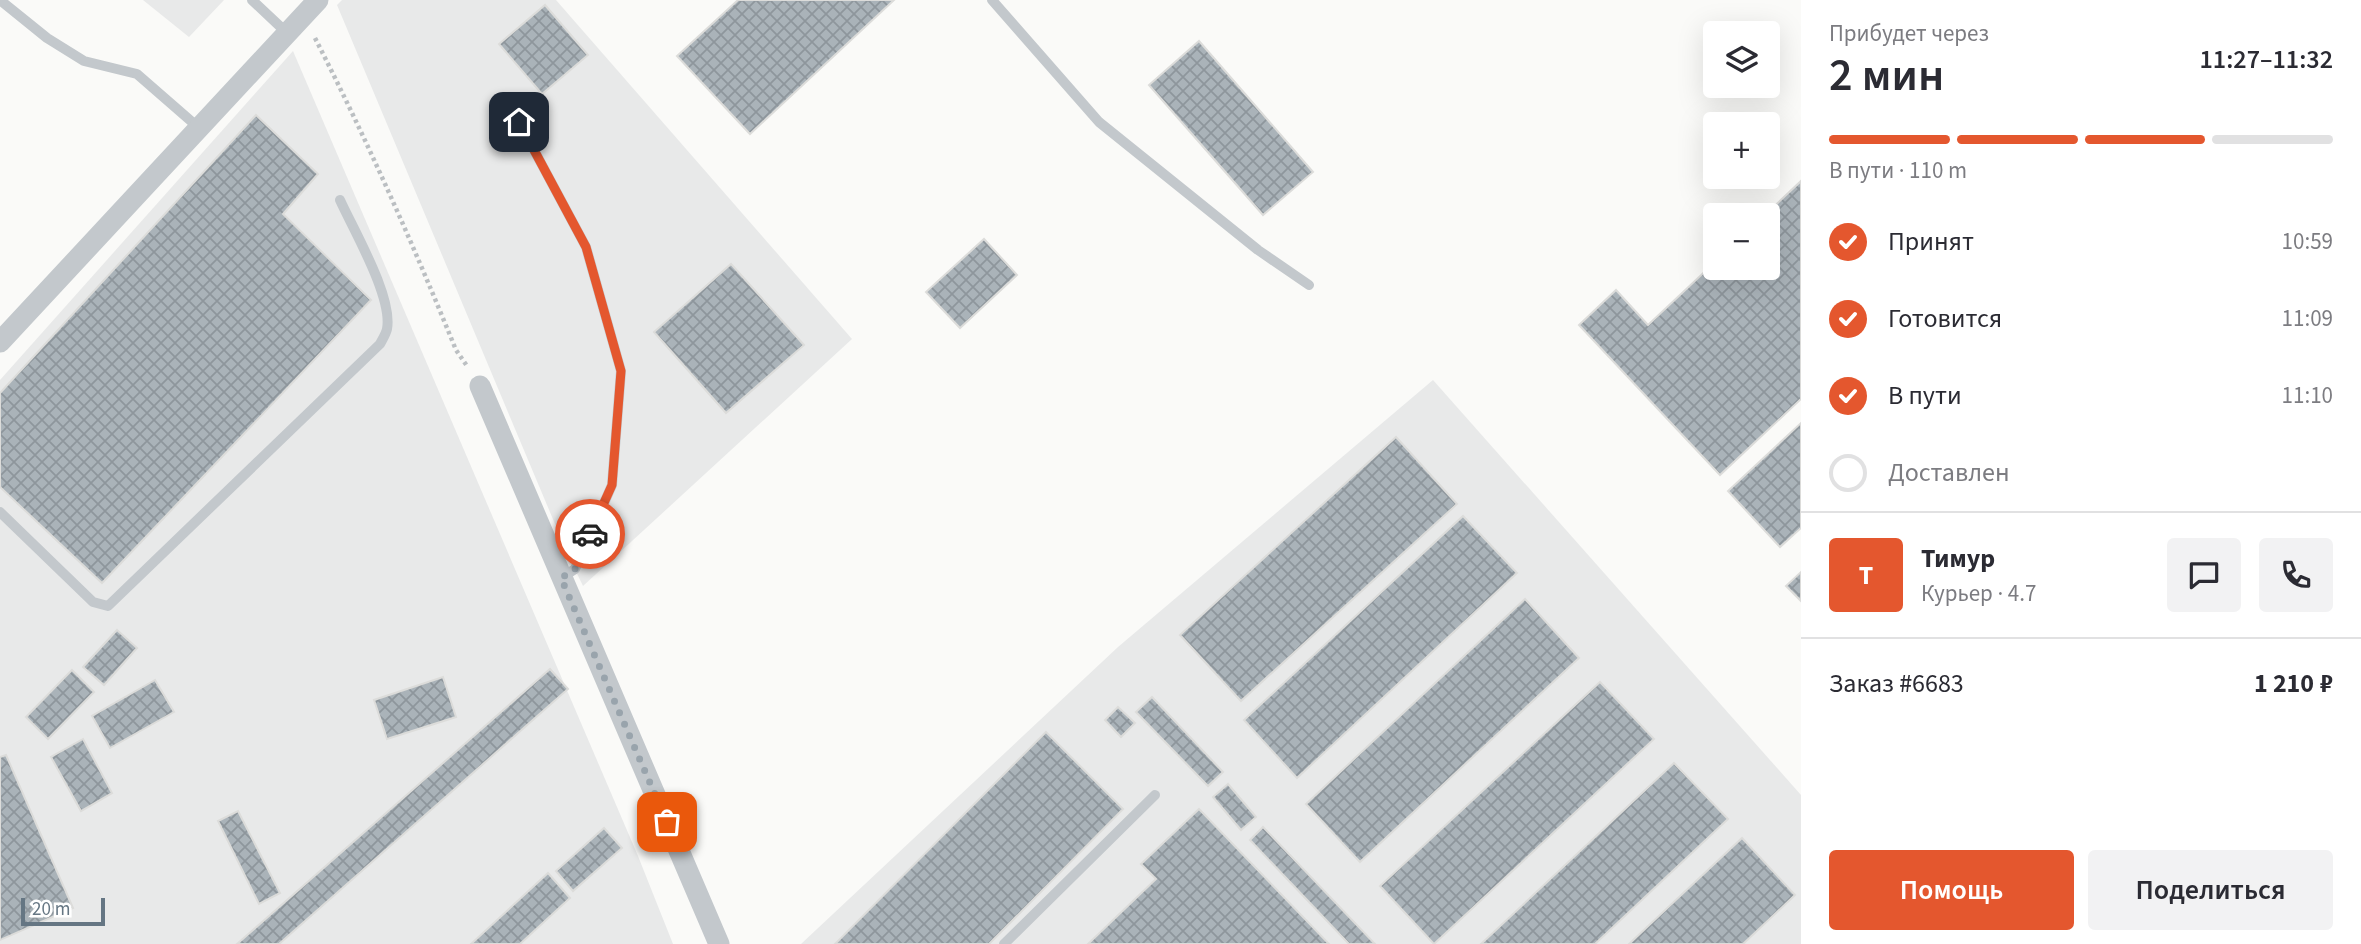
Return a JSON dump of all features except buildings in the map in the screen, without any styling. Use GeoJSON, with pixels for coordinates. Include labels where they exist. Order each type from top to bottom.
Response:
{"type":"FeatureCollection","features":[{"type":"Feature","properties":{"kind":"street"},"geometry":{"type":"LineString","coordinates":[[0,342],[310,8]]}},
{"type":"Feature","properties":{"kind":"street"},"geometry":{"type":"LineString","coordinates":[[480,386],[719,944]]}},
{"type":"Feature","properties":{"kind":"lane"},"geometry":{"type":"LineString","coordinates":[[0,0],[47,38],[84,61],[137,74],[199,128]]}},
{"type":"Feature","properties":{"kind":"lane"},"geometry":{"type":"LineString","coordinates":[[252,0],[287,33]]}},
{"type":"Feature","properties":{"kind":"lane"},"geometry":{"type":"LineString","coordinates":[[992,0],[1099,122],[1258,250],[1309,285]]}},
{"type":"Feature","properties":{"kind":"lane"},"geometry":{"type":"LineString","coordinates":[[519,122],[586,247],[621,371],[612,485],[575,569],[561,578]]}},
{"type":"Feature","properties":{"kind":"lane"},"geometry":{"type":"LineString","coordinates":[[0,512],[93,602],[107,606],[380,344],[387,331],[382,292],[340,200]]}},
{"type":"Feature","properties":{"kind":"lane"},"geometry":{"type":"LineString","coordinates":[[1004,944],[1155,795]]}},
{"type":"Feature","properties":{"kind":"path"},"geometry":{"type":"LineString","coordinates":[[310,8],[348,103],[411,240],[456,350],[480,386]]}},
{"type":"Feature","properties":{"kind":"shaded area"},"geometry":{"type":"Polygon","coordinates":[[[143,0],[224,0],[189,37],[143,0]]]}},
{"type":"Feature","properties":{"kind":"shaded area"},"geometry":{"type":"Polygon","coordinates":[[[342,0],[556,0],[852,339],[583,586],[337,5],[342,0]]]}},
{"type":"Feature","properties":{"kind":"shaded area"},"geometry":{"type":"Polygon","coordinates":[[[293,51],[638,856],[673,944],[0,944],[0,380],[293,51]]]}},
{"type":"Feature","properties":{"kind":"shaded area"},"geometry":{"type":"Polygon","coordinates":[[[1433,380],[1801,795],[1801,944],[801,944],[1118,647],[1433,380]]]}},
{"type":"Feature","properties":{"kind":"way so far"},"geometry":{"type":"LineString","coordinates":[[590,534],[575,569],[561,578],[667,822]]}},
{"type":"Feature","properties":{"kind":"route"},"geometry":{"type":"LineString","coordinates":[[519,122],[586,247],[621,371],[612,485],[590,534]]}}]}
